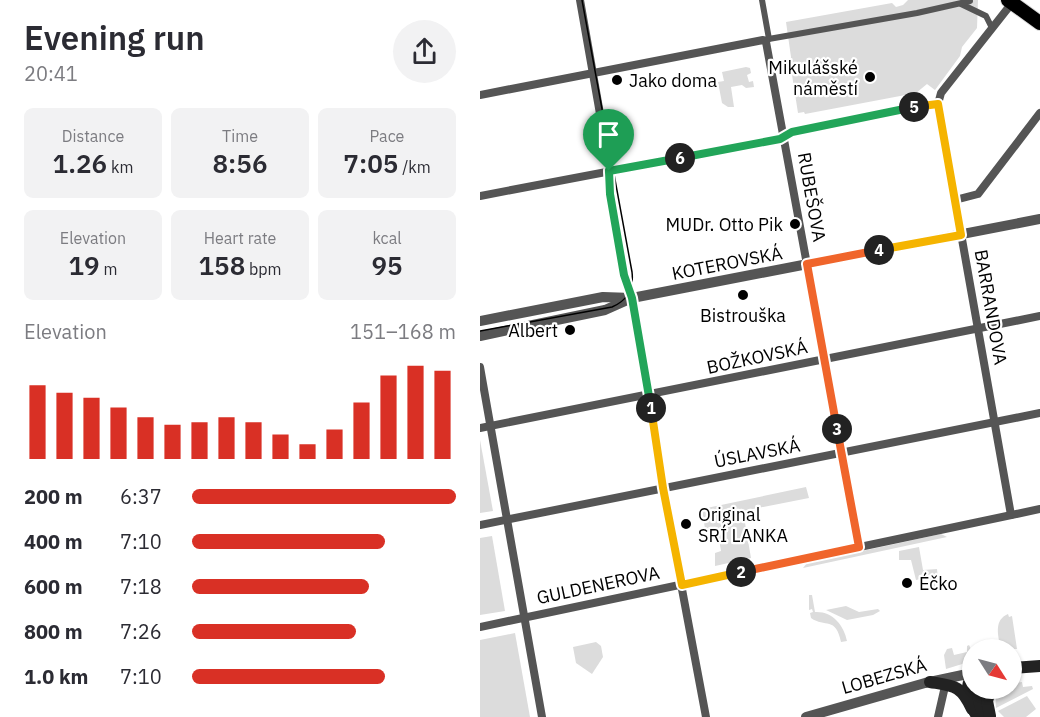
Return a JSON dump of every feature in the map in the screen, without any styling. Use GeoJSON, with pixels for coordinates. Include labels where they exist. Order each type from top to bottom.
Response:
{"type":"FeatureCollection","features":[{"type":"Feature","properties":{"kind":"main road"},"geometry":{"type":"LineString","coordinates":[[1010,2],[1040,23]]}},
{"type":"Feature","properties":{"kind":"main road"},"geometry":{"type":"LineString","coordinates":[[1022,668],[1039,667]]}},
{"type":"Feature","properties":{"kind":"main road"},"geometry":{"type":"LineString","coordinates":[[1022,672],[1039,667]]}},
{"type":"Feature","properties":{"kind":"main road"},"geometry":{"type":"LineString","coordinates":[[930,682],[946,681],[961,690],[975,713]]}},
{"type":"Feature","properties":{"kind":"main road"},"geometry":{"type":"LineString","coordinates":[[979,699],[981,708],[988,717]]}},
{"type":"Feature","properties":{"kind":"main road"},"geometry":{"type":"LineString","coordinates":[[988,699],[988,717]]}},
{"type":"Feature","properties":{"kind":"street"},"geometry":{"type":"LineString","coordinates":[[580,0],[624,275],[632,298],[650,396],[663,488],[706,717]]}},
{"type":"Feature","properties":{"kind":"street"},"geometry":{"type":"LineString","coordinates":[[762,0],[766,40],[785,137]]}},
{"type":"Feature","properties":{"kind":"street"},"geometry":{"type":"LineString","coordinates":[[480,95],[970,2]]}},
{"type":"Feature","properties":{"kind":"street"},"geometry":{"type":"LineString","coordinates":[[480,196],[785,137],[800,130],[916,106],[938,104],[941,93],[1010,2]]}},
{"type":"Feature","properties":{"kind":"street"},"geometry":{"type":"LineString","coordinates":[[960,4],[986,16],[992,28]]}},
{"type":"Feature","properties":{"kind":"street","name":"BARRANDOVA"},"geometry":{"type":"LineString","coordinates":[[938,104],[1011,515]]}},
{"type":"Feature","properties":{"kind":"street"},"geometry":{"type":"LineString","coordinates":[[955,200],[978,194],[1040,113]]}},
{"type":"Feature","properties":{"kind":"street","name":"RUBEŠOVA"},"geometry":{"type":"LineString","coordinates":[[785,137],[859,547]]}},
{"type":"Feature","properties":{"kind":"street","name":"KOTEROVSKÁ"},"geometry":{"type":"LineString","coordinates":[[480,321],[603,297],[632,298],[1040,219]]}},
{"type":"Feature","properties":{"kind":"street","name":"KOTEROVSKÁ"},"geometry":{"type":"LineString","coordinates":[[480,336],[606,310],[632,298]]}},
{"type":"Feature","properties":{"kind":"street","name":"BOŽKOVSKÁ"},"geometry":{"type":"LineString","coordinates":[[480,428],[650,396],[1040,316]]}},
{"type":"Feature","properties":{"kind":"street"},"geometry":{"type":"LineString","coordinates":[[480,367],[542,717]]}},
{"type":"Feature","properties":{"kind":"street","name":"ÚSLAVSKÁ"},"geometry":{"type":"LineString","coordinates":[[480,525],[1040,413]]}},
{"type":"Feature","properties":{"kind":"street","name":"GULDENEROVA"},"geometry":{"type":"LineString","coordinates":[[480,627],[1040,509]]}},
{"type":"Feature","properties":{"kind":"street","name":"LOBEZSKÁ"},"geometry":{"type":"LineString","coordinates":[[946,681],[962,676]]}},
{"type":"Feature","properties":{"kind":"street"},"geometry":{"type":"LineString","coordinates":[[938,717],[946,681]]}},
{"type":"Feature","properties":{"kind":"street","name":"LOBEZSKÁ"},"geometry":{"type":"LineString","coordinates":[[806,717],[930,682]]}},
{"type":"Feature","properties":{"kind":"shaded area","name":"Mikulášské náměstí"},"geometry":{"type":"Polygon","coordinates":[[[908,0],[978,0],[977,28],[935,90],[927,84],[916,93],[805,114],[804,112],[798,113],[786,22],[892,3],[896,7],[908,0]]]}},
{"type":"Feature","properties":{"kind":"shaded area"},"geometry":{"type":"Polygon","coordinates":[[[750,68],[751,73],[747,75],[749,82],[753,81],[754,87],[746,88],[742,85],[731,87],[734,107],[728,107],[722,103],[718,82],[724,81],[722,72],[750,68]]]}},
{"type":"Feature","properties":{"kind":"shaded area"},"geometry":{"type":"Polygon","coordinates":[[[480,440],[493,511],[480,513],[480,440]]]}},
{"type":"Feature","properties":{"kind":"shaded area"},"geometry":{"type":"Polygon","coordinates":[[[806,487],[809,498],[743,511],[751,558],[715,566],[715,553],[721,551],[717,528],[705,529],[702,509],[806,487]]]}},
{"type":"Feature","properties":{"kind":"shaded area"},"geometry":{"type":"Polygon","coordinates":[[[941,534],[947,537],[803,568],[807,563],[941,534]]]}},
{"type":"Feature","properties":{"kind":"shaded area"},"geometry":{"type":"Polygon","coordinates":[[[492,536],[505,611],[480,615],[480,538],[492,536]]]}},
{"type":"Feature","properties":{"kind":"shaded area"},"geometry":{"type":"Polygon","coordinates":[[[919,547],[923,570],[937,569],[939,591],[932,588],[930,577],[916,580],[911,560],[899,560],[899,551],[919,547]]]}},
{"type":"Feature","properties":{"kind":"shaded area"},"geometry":{"type":"Polygon","coordinates":[[[809,595],[812,595],[815,612],[827,614],[836,620],[847,641],[841,642],[833,626],[811,618],[810,613],[813,612],[812,609],[809,610],[809,595]]]}},
{"type":"Feature","properties":{"kind":"shaded area"},"geometry":{"type":"Polygon","coordinates":[[[846,606],[859,612],[878,609],[880,611],[873,615],[847,620],[826,610],[846,606]]]}},
{"type":"Feature","properties":{"kind":"shaded area"},"geometry":{"type":"Polygon","coordinates":[[[1008,614],[1009,617],[1012,616],[1015,639],[999,639],[1001,620],[1008,614]]]}},
{"type":"Feature","properties":{"kind":"shaded area"},"geometry":{"type":"Polygon","coordinates":[[[515,633],[530,717],[480,717],[480,640],[515,633]]]}},
{"type":"Feature","properties":{"kind":"shaded area"},"geometry":{"type":"Polygon","coordinates":[[[596,642],[601,646],[603,657],[592,674],[576,663],[573,647],[596,642]]]}},
{"type":"Feature","properties":{"kind":"shaded area"},"geometry":{"type":"Polygon","coordinates":[[[952,648],[954,655],[962,653],[962,664],[946,669],[944,655],[947,649],[952,648]]]}},
{"type":"Feature","properties":{"kind":"shaded area"},"geometry":{"type":"Polygon","coordinates":[[[1022,682],[1023,687],[1032,686],[1033,689],[1022,695],[1022,682]]]}},
{"type":"Feature","properties":{"kind":"shaded area"},"geometry":{"type":"Polygon","coordinates":[[[1027,696],[1036,709],[1026,717],[1004,717],[998,711],[1022,699],[1027,696]]]}},
{"type":"Feature","properties":{"kind":"shaded area"},"geometry":{"type":"Polygon","coordinates":[[[996,699],[1014,699],[996,708],[996,699]]]}},
{"type":"Feature","properties":{"kind":"tram line"},"geometry":{"type":"LineString","coordinates":[[480,331],[612,307],[622,301],[631,289],[632,272],[582,0]]}},
{"type":"Feature","properties":{"kind":"tram line"},"geometry":{"type":"LineString","coordinates":[[1004,0],[1040,26]]}},
{"type":"Feature","properties":{"kind":"place","name":"Mikulášské náměstí"},"geometry":{"type":"Point","coordinates":[870,77]}},
{"type":"Feature","properties":{"kind":"place","name":"Jako doma"},"geometry":{"type":"Point","coordinates":[617,80]}},
{"type":"Feature","properties":{"kind":"place","name":"MUDr. Otto Pik"},"geometry":{"type":"Point","coordinates":[795,224]}},
{"type":"Feature","properties":{"kind":"place","name":"Bistrouška"},"geometry":{"type":"Point","coordinates":[743,295]}},
{"type":"Feature","properties":{"kind":"place","name":"Albert"},"geometry":{"type":"Point","coordinates":[570,330]}},
{"type":"Feature","properties":{"kind":"place","name":"Original SRÍ LANKA"},"geometry":{"type":"Point","coordinates":[686,524]}},
{"type":"Feature","properties":{"kind":"place","name":"Éčko"},"geometry":{"type":"Point","coordinates":[907,583]}},
{"type":"Feature","properties":{"kind":"route"},"geometry":{"type":"LineString","coordinates":[[938,104],[961,235],[807,264],[859,547],[682,585],[663,488],[650,396],[632,298],[624,275],[610,194],[609,171],[780,139],[800,130],[916,106],[938,104]]}}]}
